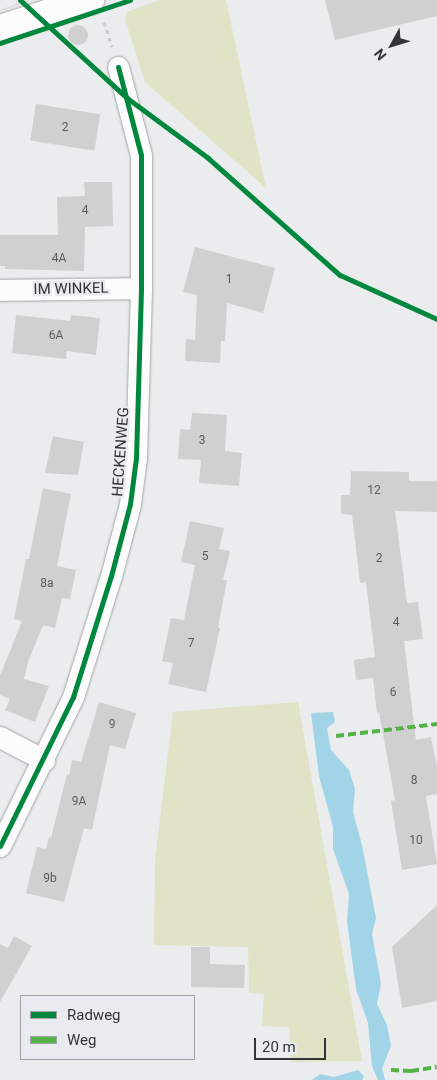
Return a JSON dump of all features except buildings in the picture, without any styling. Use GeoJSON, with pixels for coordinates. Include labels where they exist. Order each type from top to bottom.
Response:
{"type":"FeatureCollection","features":[{"type":"Feature","properties":{"kind":"street"},"geometry":{"type":"LineString","coordinates":[[0,29],[97,9]]}},
{"type":"Feature","properties":{"kind":"street","name":"HECKENWEG"},"geometry":{"type":"LineString","coordinates":[[0,846],[44,760],[73,697],[111,576],[130,504],[136,458],[141,288],[141,155],[118,67]]}},
{"type":"Feature","properties":{"kind":"street","name":"IM WINKEL"},"geometry":{"type":"LineString","coordinates":[[0,290],[141,288]]}},
{"type":"Feature","properties":{"kind":"street"},"geometry":{"type":"LineString","coordinates":[[0,737],[44,760]]}},
{"type":"Feature","properties":{"kind":"path"},"geometry":{"type":"LineString","coordinates":[[97,9],[118,67]]}},
{"type":"Feature","properties":{"kind":"green space"},"geometry":{"type":"Polygon","coordinates":[[[160,0],[226,0],[266,188],[145,82],[125,19],[127,12],[160,0]]]}},
{"type":"Feature","properties":{"kind":"green space"},"geometry":{"type":"Polygon","coordinates":[[[298,702],[362,1061],[291,1062],[289,1027],[262,1026],[264,994],[249,993],[248,947],[154,945],[155,860],[173,712],[298,702]]]}},
{"type":"Feature","properties":{"kind":"water"},"geometry":{"type":"Polygon","coordinates":[[[333,712],[335,722],[327,728],[331,750],[349,770],[355,789],[353,812],[362,845],[376,918],[372,934],[381,984],[377,1004],[387,1025],[391,1046],[382,1068],[385,1080],[378,1080],[372,1066],[368,1023],[356,989],[347,921],[349,894],[333,849],[333,827],[319,776],[311,713],[333,712]]]}},
{"type":"Feature","properties":{"kind":"water"},"geometry":{"type":"Polygon","coordinates":[[[358,1070],[364,1076],[362,1080],[312,1080],[320,1074],[334,1077],[358,1070]]]}},
{"type":"Feature","properties":{"kind":"tram line"},"geometry":{"type":"LineString","coordinates":[[0,10],[28,0]]}},
{"type":"Feature","properties":{"kind":"marked path"},"geometry":{"type":"LineString","coordinates":[[336,736],[437,724]]}},
{"type":"Feature","properties":{"kind":"marked path"},"geometry":{"type":"LineString","coordinates":[[391,1070],[411,1071],[437,1067]]}},
{"type":"Feature","properties":{"kind":"cycle path"},"geometry":{"type":"LineString","coordinates":[[20,0],[127,98],[208,158],[340,275],[437,319]]}},
{"type":"Feature","properties":{"kind":"cycle path"},"geometry":{"type":"LineString","coordinates":[[0,43],[130,0]]}},
{"type":"Feature","properties":{"kind":"cycle path"},"geometry":{"type":"LineString","coordinates":[[0,846],[73,697],[111,576],[130,504],[136,458],[141,288],[141,155],[118,67]]}}]}
